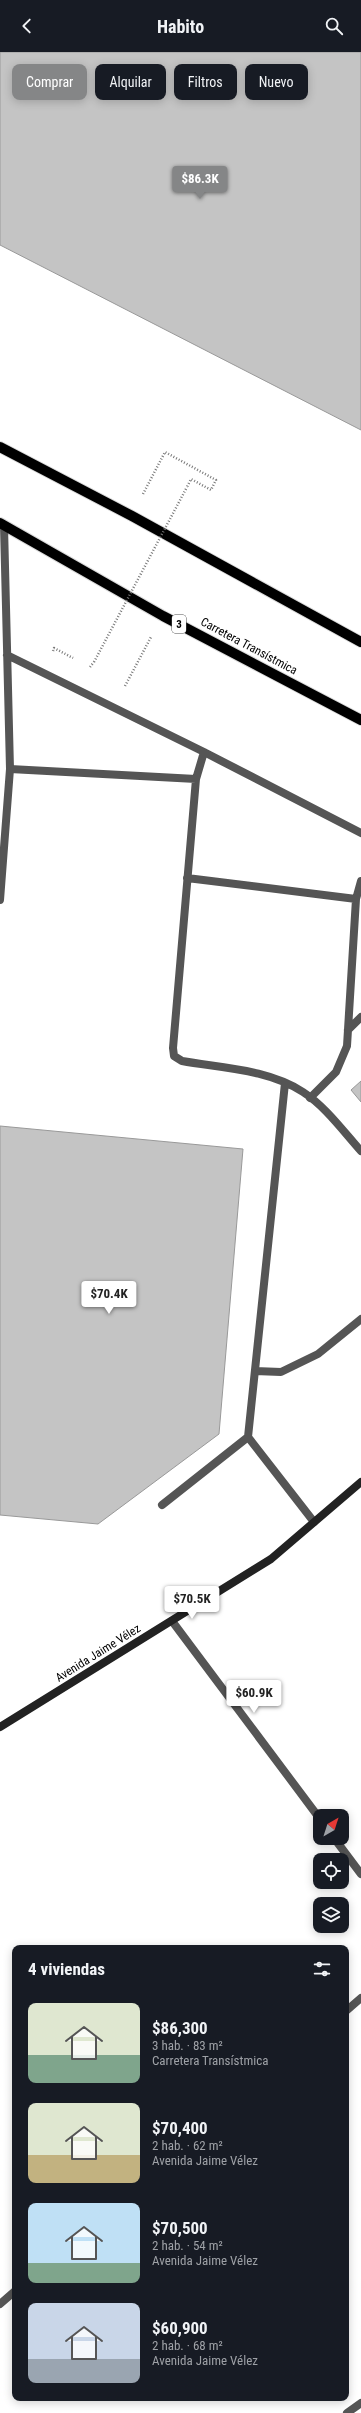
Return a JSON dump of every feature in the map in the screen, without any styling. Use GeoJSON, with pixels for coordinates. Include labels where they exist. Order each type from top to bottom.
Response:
{"type":"FeatureCollection","features":[{"type":"Feature","properties":{"kind":"main road"},"geometry":{"type":"LineString","coordinates":[[0,447],[132,516],[361,642]]}},
{"type":"Feature","properties":{"kind":"main road","name":"Carretera Transístmica"},"geometry":{"type":"LineString","coordinates":[[2,525],[163,616],[361,720]]}},
{"type":"Feature","properties":{"kind":"street"},"geometry":{"type":"LineString","coordinates":[[0,900],[10,769],[2,525]]}},
{"type":"Feature","properties":{"kind":"street"},"geometry":{"type":"LineString","coordinates":[[7,655],[204,752],[361,833]]}},
{"type":"Feature","properties":{"kind":"street"},"geometry":{"type":"LineString","coordinates":[[204,752],[196,778],[173,1048],[174,1056],[182,1061],[268,1076],[285,1083],[310,1098],[328,1113],[361,1151]]}},
{"type":"Feature","properties":{"kind":"street"},"geometry":{"type":"LineString","coordinates":[[10,769],[196,778]]}},
{"type":"Feature","properties":{"kind":"street"},"geometry":{"type":"LineString","coordinates":[[187,878],[356,898]]}},
{"type":"Feature","properties":{"kind":"street"},"geometry":{"type":"LineString","coordinates":[[310,1098],[336,1072],[348,1046],[356,898],[361,881]]}},
{"type":"Feature","properties":{"kind":"street"},"geometry":{"type":"LineString","coordinates":[[348,1030],[361,1017]]}},
{"type":"Feature","properties":{"kind":"street"},"geometry":{"type":"LineString","coordinates":[[285,1083],[248,1437],[314,1522]]}},
{"type":"Feature","properties":{"kind":"street"},"geometry":{"type":"LineString","coordinates":[[255,1371],[281,1372],[318,1354],[361,1319]]}},
{"type":"Feature","properties":{"kind":"street"},"geometry":{"type":"LineString","coordinates":[[162,1505],[248,1437]]}},
{"type":"Feature","properties":{"kind":"street","name":"Avenida Jaime Vélez"},"geometry":{"type":"LineString","coordinates":[[0,1728],[270,1560],[361,1482]]}},
{"type":"Feature","properties":{"kind":"street"},"geometry":{"type":"LineString","coordinates":[[172,1621],[313,1810]]}},
{"type":"Feature","properties":{"kind":"street"},"geometry":{"type":"LineString","coordinates":[[339,1845],[361,1874]]}},
{"type":"Feature","properties":{"kind":"street"},"geometry":{"type":"LineString","coordinates":[[349,2008],[361,1998]]}},
{"type":"Feature","properties":{"kind":"street"},"geometry":{"type":"LineString","coordinates":[[0,2304],[12,2294]]}},
{"type":"Feature","properties":{"kind":"street"},"geometry":{"type":"LineString","coordinates":[[347,2413],[361,2403]]}},
{"type":"Feature","properties":{"kind":"path"},"geometry":{"type":"LineString","coordinates":[[91,667],[191,479],[211,490],[216,480],[165,452],[132,516]]}},
{"type":"Feature","properties":{"kind":"path"},"geometry":{"type":"LineString","coordinates":[[122,691],[163,616]]}},
{"type":"Feature","properties":{"kind":"building"},"geometry":{"type":"Polygon","coordinates":[[[0,52],[361,52],[361,430],[0,245],[0,52]]]}},
{"type":"Feature","properties":{"kind":"building"},"geometry":{"type":"Polygon","coordinates":[[[361,1081],[361,1102],[351,1090],[361,1081]]]}},
{"type":"Feature","properties":{"kind":"building"},"geometry":{"type":"Polygon","coordinates":[[[0,1126],[243,1149],[219,1434],[98,1524],[0,1515],[0,1126]]]}}]}
